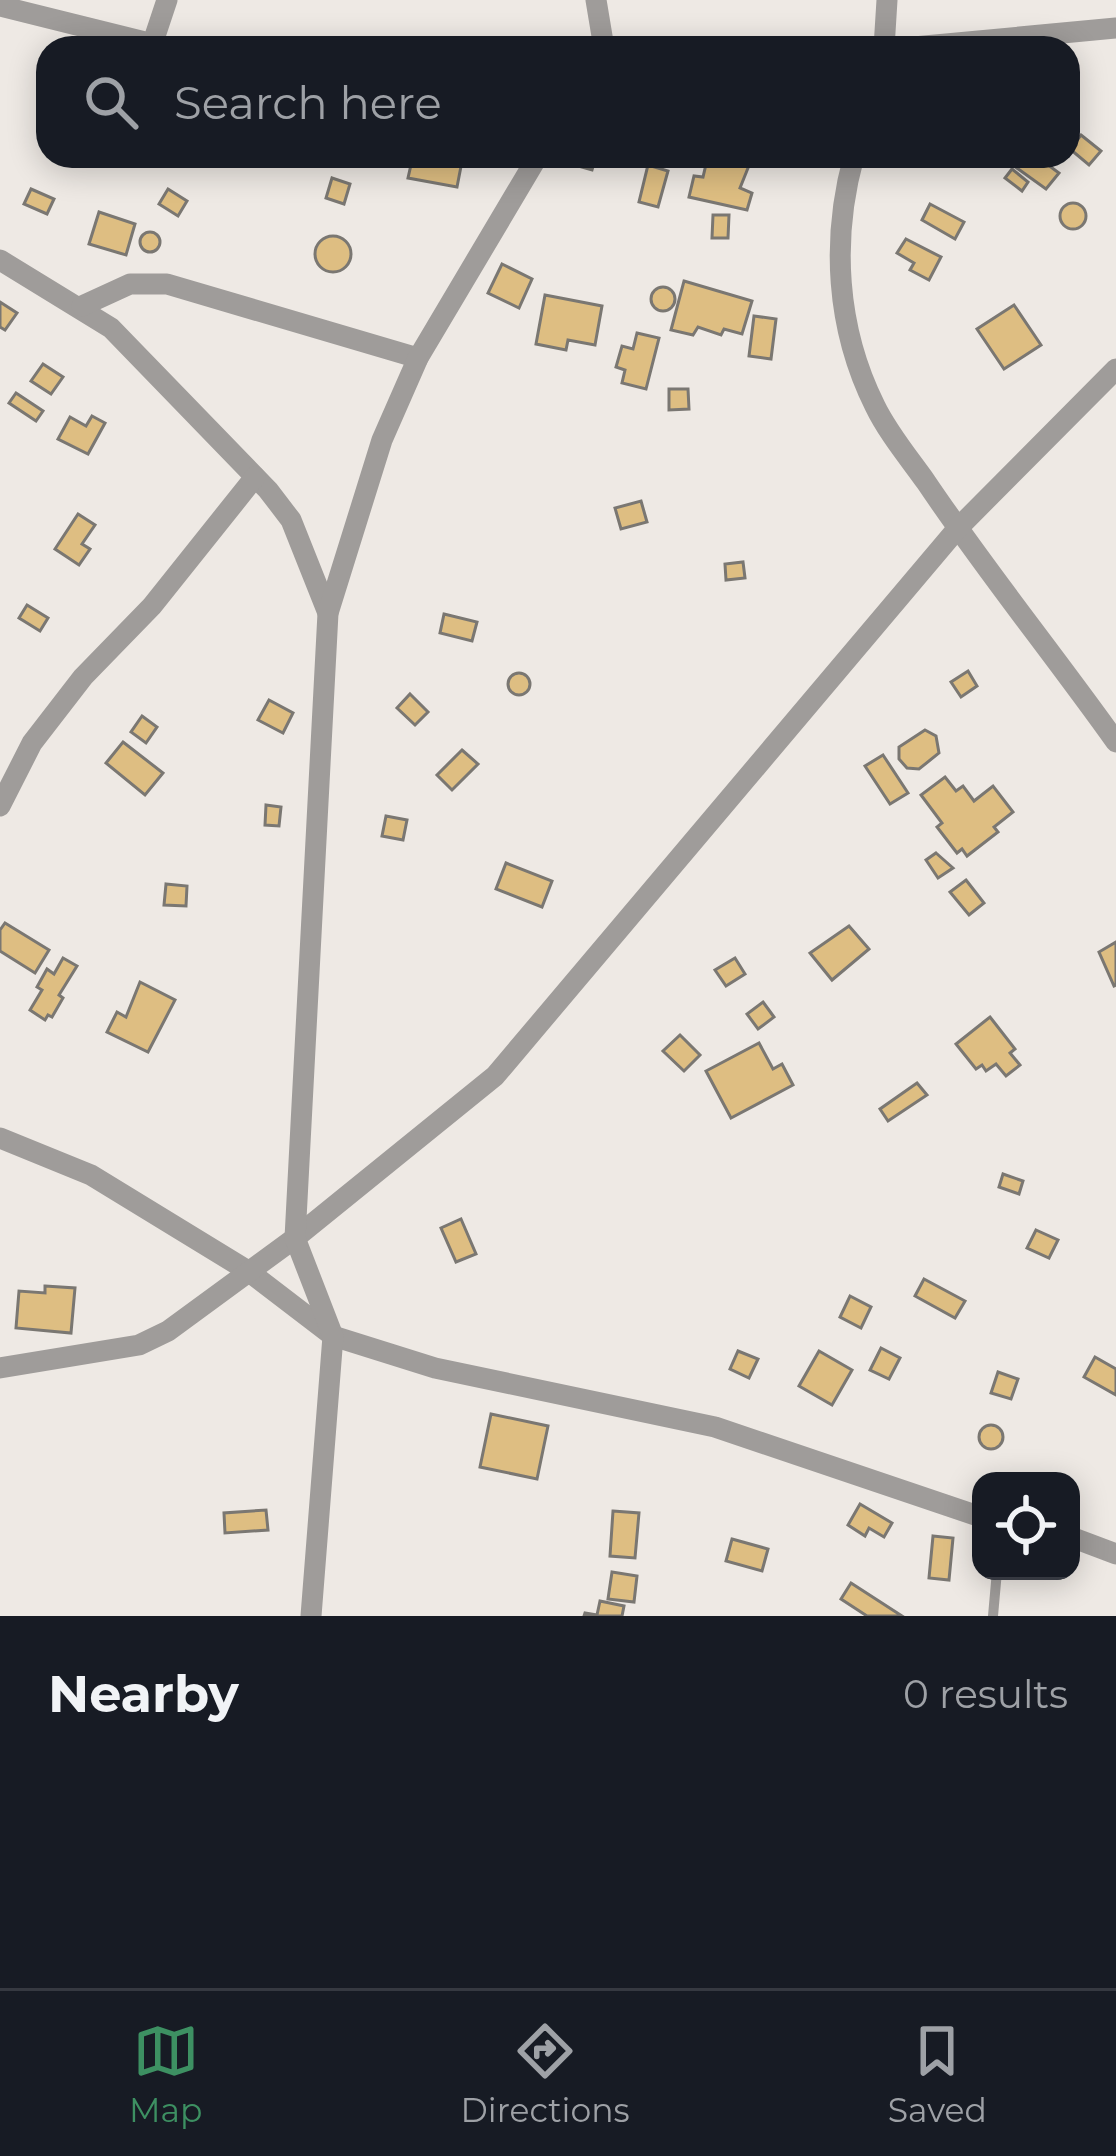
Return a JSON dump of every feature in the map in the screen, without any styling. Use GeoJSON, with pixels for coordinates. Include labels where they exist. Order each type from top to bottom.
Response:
{"type":"FeatureCollection","features":[{"type":"Feature","properties":{"kind":"street"},"geometry":{"type":"LineString","coordinates":[[162,36],[167,0]]}},
{"type":"Feature","properties":{"kind":"street"},"geometry":{"type":"LineString","coordinates":[[596,0],[602,36]]}},
{"type":"Feature","properties":{"kind":"street"},"geometry":{"type":"LineString","coordinates":[[885,36],[887,0]]}},
{"type":"Feature","properties":{"kind":"street"},"geometry":{"type":"LineString","coordinates":[[0,6],[121,36]]}},
{"type":"Feature","properties":{"kind":"street"},"geometry":{"type":"LineString","coordinates":[[1031,36],[1116,28]]}},
{"type":"Feature","properties":{"kind":"street"},"geometry":{"type":"LineString","coordinates":[[311,1616],[333,1336],[295,1238],[328,614],[370,476],[418,358],[531,168]]}},
{"type":"Feature","properties":{"kind":"street"},"geometry":{"type":"LineString","coordinates":[[852,168],[838,237],[840,282],[853,349],[875,408],[1116,742]]}},
{"type":"Feature","properties":{"kind":"street"},"geometry":{"type":"LineString","coordinates":[[0,260],[82,306],[135,351],[255,477],[291,520],[328,614]]}},
{"type":"Feature","properties":{"kind":"street"},"geometry":{"type":"LineString","coordinates":[[82,306],[130,284],[167,284],[418,358]]}},
{"type":"Feature","properties":{"kind":"street"},"geometry":{"type":"LineString","coordinates":[[0,1368],[139,1345],[168,1331],[295,1238],[494,1076],[958,529],[1116,369]]}},
{"type":"Feature","properties":{"kind":"street"},"geometry":{"type":"LineString","coordinates":[[0,806],[32,743],[83,677],[152,606],[255,477]]}},
{"type":"Feature","properties":{"kind":"street"},"geometry":{"type":"LineString","coordinates":[[0,1138],[91,1175],[248,1271],[333,1336],[435,1368],[715,1426],[972,1514]]}},
{"type":"Feature","properties":{"kind":"street"},"geometry":{"type":"LineString","coordinates":[[1080,1541],[1116,1554]]}},
{"type":"Feature","properties":{"kind":"lane"},"geometry":{"type":"LineString","coordinates":[[994,1616],[996,1580]]}},
{"type":"Feature","properties":{"kind":"building"},"geometry":{"type":"Polygon","coordinates":[[[1080,136],[1101,151],[1089,165],[1080,157],[1080,136]]]}},
{"type":"Feature","properties":{"kind":"building"},"geometry":{"type":"Polygon","coordinates":[[[410,168],[461,168],[457,187],[408,178],[410,168]]]}},
{"type":"Feature","properties":{"kind":"building"},"geometry":{"type":"Polygon","coordinates":[[[647,168],[668,171],[658,207],[639,202],[647,168]]]}},
{"type":"Feature","properties":{"kind":"building"},"geometry":{"type":"Polygon","coordinates":[[[705,168],[748,168],[740,188],[752,193],[747,210],[689,197],[694,176],[703,177],[705,168]]]}},
{"type":"Feature","properties":{"kind":"building"},"geometry":{"type":"Polygon","coordinates":[[[1017,168],[1052,168],[1059,173],[1046,189],[1017,168]]]}},
{"type":"Feature","properties":{"kind":"building"},"geometry":{"type":"Polygon","coordinates":[[[1012,169],[1028,182],[1022,191],[1005,178],[1012,169]]]}},
{"type":"Feature","properties":{"kind":"building"},"geometry":{"type":"Polygon","coordinates":[[[332,178],[350,184],[344,204],[326,198],[332,178]]]}},
{"type":"Feature","properties":{"kind":"building"},"geometry":{"type":"Polygon","coordinates":[[[31,189],[54,199],[47,214],[24,204],[31,189]]]}},
{"type":"Feature","properties":{"kind":"building"},"geometry":{"type":"Polygon","coordinates":[[[168,189],[187,201],[178,216],[159,204],[168,189]]]}},
{"type":"Feature","properties":{"kind":"building"},"geometry":{"type":"Polygon","coordinates":[[[1073,203],[1086,216],[1073,229],[1060,216],[1073,203]]]}},
{"type":"Feature","properties":{"kind":"building"},"geometry":{"type":"Polygon","coordinates":[[[930,204],[964,222],[955,239],[922,220],[930,204]]]}},
{"type":"Feature","properties":{"kind":"building"},"geometry":{"type":"Polygon","coordinates":[[[99,212],[135,224],[126,255],[89,244],[99,212]]]}},
{"type":"Feature","properties":{"kind":"building"},"geometry":{"type":"Polygon","coordinates":[[[713,215],[729,215],[728,238],[712,238],[713,215]]]}},
{"type":"Feature","properties":{"kind":"building"},"geometry":{"type":"Polygon","coordinates":[[[150,232],[160,242],[150,252],[140,242],[150,232]]]}},
{"type":"Feature","properties":{"kind":"building"},"geometry":{"type":"Polygon","coordinates":[[[333,236],[346,241],[351,254],[346,267],[333,272],[320,267],[315,254],[320,241],[333,236]]]}},
{"type":"Feature","properties":{"kind":"building"},"geometry":{"type":"Polygon","coordinates":[[[906,239],[941,257],[929,280],[910,270],[914,263],[897,253],[906,239]]]}},
{"type":"Feature","properties":{"kind":"building"},"geometry":{"type":"Polygon","coordinates":[[[502,264],[532,279],[519,308],[488,293],[502,264]]]}},
{"type":"Feature","properties":{"kind":"building"},"geometry":{"type":"Polygon","coordinates":[[[684,281],[752,301],[742,334],[724,329],[721,335],[698,327],[693,335],[671,330],[684,281]]]}},
{"type":"Feature","properties":{"kind":"building"},"geometry":{"type":"Polygon","coordinates":[[[663,287],[675,299],[663,311],[651,299],[663,287]]]}},
{"type":"Feature","properties":{"kind":"building"},"geometry":{"type":"Polygon","coordinates":[[[545,295],[602,306],[595,345],[568,340],[566,350],[536,344],[545,295]]]}},
{"type":"Feature","properties":{"kind":"building"},"geometry":{"type":"Polygon","coordinates":[[[0,302],[17,313],[5,330],[0,327],[0,302]]]}},
{"type":"Feature","properties":{"kind":"building"},"geometry":{"type":"Polygon","coordinates":[[[1014,305],[1041,345],[1004,369],[977,329],[1014,305]]]}},
{"type":"Feature","properties":{"kind":"building"},"geometry":{"type":"Polygon","coordinates":[[[754,316],[776,319],[771,359],[749,356],[754,316]]]}},
{"type":"Feature","properties":{"kind":"building"},"geometry":{"type":"Polygon","coordinates":[[[637,333],[659,338],[646,389],[622,383],[625,370],[616,367],[622,346],[633,349],[637,333]]]}},
{"type":"Feature","properties":{"kind":"building"},"geometry":{"type":"Polygon","coordinates":[[[43,364],[63,377],[51,394],[31,381],[43,364]]]}},
{"type":"Feature","properties":{"kind":"building"},"geometry":{"type":"Polygon","coordinates":[[[669,389],[688,389],[689,409],[669,410],[669,389]]]}},
{"type":"Feature","properties":{"kind":"building"},"geometry":{"type":"Polygon","coordinates":[[[16,393],[43,411],[36,421],[9,403],[16,393]]]}},
{"type":"Feature","properties":{"kind":"building"},"geometry":{"type":"Polygon","coordinates":[[[92,416],[105,423],[88,454],[58,439],[70,417],[86,426],[92,416]]]}},
{"type":"Feature","properties":{"kind":"building"},"geometry":{"type":"Polygon","coordinates":[[[641,501],[647,522],[621,529],[615,508],[641,501]]]}},
{"type":"Feature","properties":{"kind":"building"},"geometry":{"type":"Polygon","coordinates":[[[78,514],[95,525],[82,544],[90,549],[79,565],[55,549],[78,514]]]}},
{"type":"Feature","properties":{"kind":"building"},"geometry":{"type":"Polygon","coordinates":[[[743,562],[745,578],[726,580],[725,564],[743,562]]]}},
{"type":"Feature","properties":{"kind":"building"},"geometry":{"type":"Polygon","coordinates":[[[27,605],[48,618],[40,631],[19,618],[27,605]]]}},
{"type":"Feature","properties":{"kind":"building"},"geometry":{"type":"Polygon","coordinates":[[[444,614],[477,622],[472,641],[440,633],[444,614]]]}},
{"type":"Feature","properties":{"kind":"building"},"geometry":{"type":"Polygon","coordinates":[[[968,671],[977,686],[961,697],[951,682],[968,671]]]}},
{"type":"Feature","properties":{"kind":"building"},"geometry":{"type":"Polygon","coordinates":[[[519,673],[530,684],[519,695],[508,684],[519,673]]]}},
{"type":"Feature","properties":{"kind":"building"},"geometry":{"type":"Polygon","coordinates":[[[410,694],[428,712],[415,725],[397,708],[410,694]]]}},
{"type":"Feature","properties":{"kind":"building"},"geometry":{"type":"Polygon","coordinates":[[[269,700],[293,713],[283,733],[258,720],[269,700]]]}},
{"type":"Feature","properties":{"kind":"building"},"geometry":{"type":"Polygon","coordinates":[[[142,716],[157,727],[146,743],[131,732],[142,716]]]}},
{"type":"Feature","properties":{"kind":"building"},"geometry":{"type":"Polygon","coordinates":[[[925,730],[936,736],[939,753],[919,769],[907,768],[899,759],[899,747],[925,730]]]}},
{"type":"Feature","properties":{"kind":"building"},"geometry":{"type":"Polygon","coordinates":[[[123,742],[163,773],[145,795],[106,763],[123,742]]]}},
{"type":"Feature","properties":{"kind":"building"},"geometry":{"type":"Polygon","coordinates":[[[462,750],[478,764],[452,790],[437,775],[462,750]]]}},
{"type":"Feature","properties":{"kind":"building"},"geometry":{"type":"Polygon","coordinates":[[[883,755],[908,793],[890,804],[865,766],[883,755]]]}},
{"type":"Feature","properties":{"kind":"building"},"geometry":{"type":"Polygon","coordinates":[[[945,777],[956,791],[963,786],[974,801],[993,786],[1013,812],[994,827],[998,832],[967,856],[962,849],[957,853],[937,827],[942,823],[921,795],[945,777]]]}},
{"type":"Feature","properties":{"kind":"building"},"geometry":{"type":"Polygon","coordinates":[[[266,805],[281,807],[279,826],[265,825],[266,805]]]}},
{"type":"Feature","properties":{"kind":"building"},"geometry":{"type":"Polygon","coordinates":[[[386,816],[407,820],[403,840],[382,836],[386,816]]]}},
{"type":"Feature","properties":{"kind":"building"},"geometry":{"type":"Polygon","coordinates":[[[936,853],[953,868],[938,878],[926,860],[936,853]]]}},
{"type":"Feature","properties":{"kind":"building"},"geometry":{"type":"Polygon","coordinates":[[[506,863],[552,881],[542,907],[496,889],[506,863]]]}},
{"type":"Feature","properties":{"kind":"building"},"geometry":{"type":"Polygon","coordinates":[[[966,880],[984,903],[969,915],[950,892],[966,880]]]}},
{"type":"Feature","properties":{"kind":"building"},"geometry":{"type":"Polygon","coordinates":[[[166,884],[187,886],[186,906],[164,905],[166,884]]]}},
{"type":"Feature","properties":{"kind":"building"},"geometry":{"type":"Polygon","coordinates":[[[5,923],[49,950],[35,973],[0,951],[0,930],[5,923]]]}},
{"type":"Feature","properties":{"kind":"building"},"geometry":{"type":"Polygon","coordinates":[[[849,926],[869,949],[832,980],[810,953],[849,926]]]}},
{"type":"Feature","properties":{"kind":"building"},"geometry":{"type":"Polygon","coordinates":[[[1116,942],[1116,985],[1114,986],[1099,952],[1116,942]]]}},
{"type":"Feature","properties":{"kind":"building"},"geometry":{"type":"Polygon","coordinates":[[[63,958],[77,966],[52,1017],[45,1020],[30,1010],[47,969],[54,974],[63,958]]]}},
{"type":"Feature","properties":{"kind":"building"},"geometry":{"type":"Polygon","coordinates":[[[735,958],[745,974],[726,986],[715,970],[735,958]]]}},
{"type":"Feature","properties":{"kind":"building"},"geometry":{"type":"Polygon","coordinates":[[[140,982],[175,1000],[148,1052],[107,1032],[117,1012],[126,1017],[140,982]]]}},
{"type":"Feature","properties":{"kind":"building"},"geometry":{"type":"Polygon","coordinates":[[[763,1002],[774,1017],[758,1029],[747,1014],[763,1002]]]}},
{"type":"Feature","properties":{"kind":"building"},"geometry":{"type":"Polygon","coordinates":[[[990,1017],[1015,1049],[1010,1053],[1020,1065],[1006,1076],[996,1064],[986,1071],[982,1065],[976,1069],[956,1044],[990,1017]]]}},
{"type":"Feature","properties":{"kind":"building"},"geometry":{"type":"Polygon","coordinates":[[[680,1035],[700,1055],[684,1071],[663,1051],[680,1035]]]}},
{"type":"Feature","properties":{"kind":"building"},"geometry":{"type":"Polygon","coordinates":[[[759,1043],[773,1069],[782,1064],[793,1085],[731,1118],[706,1071],[759,1043]]]}},
{"type":"Feature","properties":{"kind":"building"},"geometry":{"type":"Polygon","coordinates":[[[917,1083],[927,1095],[888,1121],[880,1109],[917,1083]]]}},
{"type":"Feature","properties":{"kind":"building"},"geometry":{"type":"Polygon","coordinates":[[[1003,1174],[1023,1181],[1019,1194],[999,1187],[1003,1174]]]}},
{"type":"Feature","properties":{"kind":"building"},"geometry":{"type":"Polygon","coordinates":[[[461,1219],[476,1254],[456,1262],[441,1228],[461,1219]]]}},
{"type":"Feature","properties":{"kind":"building"},"geometry":{"type":"Polygon","coordinates":[[[1036,1230],[1058,1240],[1049,1258],[1027,1248],[1036,1230]]]}},
{"type":"Feature","properties":{"kind":"building"},"geometry":{"type":"Polygon","coordinates":[[[924,1279],[965,1301],[955,1318],[915,1296],[924,1279]]]}},
{"type":"Feature","properties":{"kind":"building"},"geometry":{"type":"Polygon","coordinates":[[[45,1286],[75,1288],[71,1333],[16,1328],[19,1291],[45,1293],[45,1286]]]}},
{"type":"Feature","properties":{"kind":"building"},"geometry":{"type":"Polygon","coordinates":[[[850,1296],[871,1307],[861,1328],[840,1317],[850,1296]]]}},
{"type":"Feature","properties":{"kind":"building"},"geometry":{"type":"Polygon","coordinates":[[[881,1348],[900,1358],[889,1379],[870,1370],[881,1348]]]}},
{"type":"Feature","properties":{"kind":"building"},"geometry":{"type":"Polygon","coordinates":[[[738,1351],[758,1359],[749,1378],[730,1369],[738,1351]]]}},
{"type":"Feature","properties":{"kind":"building"},"geometry":{"type":"Polygon","coordinates":[[[819,1351],[852,1370],[832,1405],[799,1386],[819,1351]]]}},
{"type":"Feature","properties":{"kind":"building"},"geometry":{"type":"Polygon","coordinates":[[[1095,1357],[1116,1369],[1116,1395],[1084,1377],[1095,1357]]]}},
{"type":"Feature","properties":{"kind":"building"},"geometry":{"type":"Polygon","coordinates":[[[998,1372],[1018,1379],[1011,1399],[991,1393],[998,1372]]]}},
{"type":"Feature","properties":{"kind":"building"},"geometry":{"type":"Polygon","coordinates":[[[491,1414],[548,1426],[537,1479],[480,1467],[491,1414]]]}},
{"type":"Feature","properties":{"kind":"building"},"geometry":{"type":"Polygon","coordinates":[[[991,1425],[1000,1428],[1000,1446],[991,1449],[982,1446],[979,1437],[982,1428],[991,1425]]]}},
{"type":"Feature","properties":{"kind":"building"},"geometry":{"type":"Polygon","coordinates":[[[860,1504],[892,1523],[884,1537],[869,1528],[865,1536],[848,1525],[860,1504]]]}},
{"type":"Feature","properties":{"kind":"building"},"geometry":{"type":"Polygon","coordinates":[[[266,1510],[268,1530],[225,1533],[224,1513],[266,1510]]]}},
{"type":"Feature","properties":{"kind":"building"},"geometry":{"type":"Polygon","coordinates":[[[613,1511],[639,1513],[635,1558],[610,1556],[613,1511]]]}},
{"type":"Feature","properties":{"kind":"building"},"geometry":{"type":"Polygon","coordinates":[[[933,1536],[953,1538],[949,1580],[929,1578],[933,1536]]]}},
{"type":"Feature","properties":{"kind":"building"},"geometry":{"type":"Polygon","coordinates":[[[732,1539],[768,1549],[762,1571],[726,1561],[732,1539]]]}},
{"type":"Feature","properties":{"kind":"building"},"geometry":{"type":"Polygon","coordinates":[[[612,1572],[637,1576],[634,1602],[608,1599],[612,1572]]]}},
{"type":"Feature","properties":{"kind":"building"},"geometry":{"type":"Polygon","coordinates":[[[851,1583],[902,1616],[867,1616],[841,1599],[851,1583]]]}},
{"type":"Feature","properties":{"kind":"building"},"geometry":{"type":"Polygon","coordinates":[[[600,1601],[624,1606],[622,1616],[584,1616],[597,1615],[600,1601]]]}}]}
